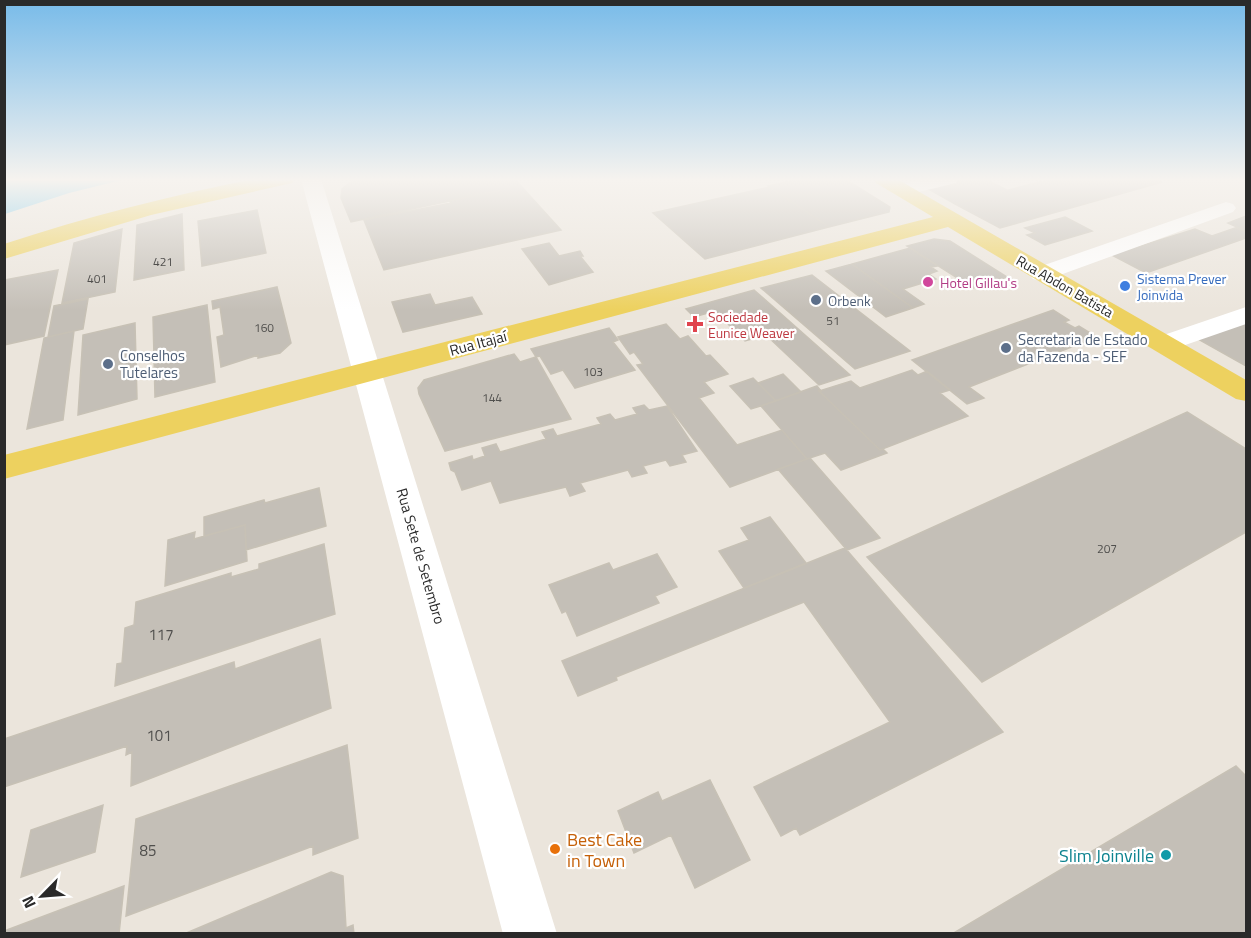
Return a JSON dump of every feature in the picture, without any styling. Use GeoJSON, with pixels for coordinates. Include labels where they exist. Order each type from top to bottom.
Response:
{"type":"FeatureCollection","features":[{"type":"Feature","properties":{"kind":"main road"},"geometry":{"type":"LineString","coordinates":[[4,236],[45,223]]}},
{"type":"Feature","properties":{"kind":"main road"},"geometry":{"type":"LineString","coordinates":[[4,252],[93,223]]}},
{"type":"Feature","properties":{"kind":"main road","name":"Rua Itajaí"},"geometry":{"type":"LineString","coordinates":[[4,467],[938,223]]}},
{"type":"Feature","properties":{"kind":"main road","name":"Rua Abdon Batista"},"geometry":{"type":"LineString","coordinates":[[958,223],[1041,274],[1246,392]]}},
{"type":"Feature","properties":{"kind":"street","name":"Rua Sete de Setembro"},"geometry":{"type":"LineString","coordinates":[[324,223],[530,933]]}},
{"type":"Feature","properties":{"kind":"street"},"geometry":{"type":"LineString","coordinates":[[1041,274],[1185,223]]}},
{"type":"Feature","properties":{"kind":"street"},"geometry":{"type":"LineString","coordinates":[[1165,344],[1246,315]]}},
{"type":"Feature","properties":{"kind":"building"},"geometry":{"type":"Polygon","coordinates":[[[182,223],[184,270],[134,280],[137,225],[182,223]]]}},
{"type":"Feature","properties":{"kind":"building"},"geometry":{"type":"Polygon","coordinates":[[[198,223],[260,223],[266,253],[202,266],[198,223]]]}},
{"type":"Feature","properties":{"kind":"building"},"geometry":{"type":"Polygon","coordinates":[[[365,223],[554,223],[561,230],[384,270],[365,223]]]}},
{"type":"Feature","properties":{"kind":"building"},"geometry":{"type":"Polygon","coordinates":[[[664,223],[823,223],[829,227],[705,259],[664,223]]]}},
{"type":"Feature","properties":{"kind":"building"},"geometry":{"type":"Polygon","coordinates":[[[823,223],[846,223],[829,227],[823,223]]]}},
{"type":"Feature","properties":{"kind":"building"},"geometry":{"type":"Polygon","coordinates":[[[990,223],[1018,223],[1000,228],[990,223]]]}},
{"type":"Feature","properties":{"kind":"building"},"geometry":{"type":"Polygon","coordinates":[[[1044,223],[1076,223],[1092,231],[1045,245],[1027,235],[1035,233],[1025,228],[1044,223]]]}},
{"type":"Feature","properties":{"kind":"building"},"geometry":{"type":"Polygon","coordinates":[[[1228,223],[1246,223],[1246,231],[1228,223]]]}},
{"type":"Feature","properties":{"kind":"building"},"geometry":{"type":"Polygon","coordinates":[[[1235,228],[1246,231],[1246,238],[1146,273],[1106,252],[1121,247],[1128,250],[1195,229],[1212,236],[1235,228]]]}},
{"type":"Feature","properties":{"kind":"building"},"geometry":{"type":"Polygon","coordinates":[[[122,229],[115,292],[62,303],[74,243],[122,229]]]}},
{"type":"Feature","properties":{"kind":"building"},"geometry":{"type":"Polygon","coordinates":[[[934,239],[950,241],[1007,277],[973,288],[907,246],[934,239]]]}},
{"type":"Feature","properties":{"kind":"building"},"geometry":{"type":"Polygon","coordinates":[[[549,243],[559,256],[580,251],[583,256],[580,256],[593,272],[549,285],[522,249],[549,243]]]}},
{"type":"Feature","properties":{"kind":"building"},"geometry":{"type":"Polygon","coordinates":[[[910,248],[937,266],[931,267],[937,271],[929,274],[936,279],[903,289],[924,304],[913,308],[852,264],[910,248]]]}},
{"type":"Feature","properties":{"kind":"building"},"geometry":{"type":"Polygon","coordinates":[[[852,264],[913,308],[886,317],[826,271],[852,264]]]}},
{"type":"Feature","properties":{"kind":"building"},"geometry":{"type":"Polygon","coordinates":[[[58,270],[44,336],[4,345],[4,280],[58,270]]]}},
{"type":"Feature","properties":{"kind":"building"},"geometry":{"type":"Polygon","coordinates":[[[812,275],[910,351],[855,369],[761,288],[812,275]]]}},
{"type":"Feature","properties":{"kind":"building"},"geometry":{"type":"Polygon","coordinates":[[[277,287],[291,343],[280,353],[258,358],[258,355],[221,367],[217,337],[224,335],[220,307],[213,309],[212,301],[277,287]]]}},
{"type":"Feature","properties":{"kind":"building"},"geometry":{"type":"Polygon","coordinates":[[[754,290],[850,375],[819,385],[766,335],[745,341],[715,311],[694,317],[686,309],[754,290]]]}},
{"type":"Feature","properties":{"kind":"building"},"geometry":{"type":"Polygon","coordinates":[[[430,294],[435,305],[472,297],[482,314],[403,332],[392,302],[430,294]]]}},
{"type":"Feature","properties":{"kind":"building"},"geometry":{"type":"Polygon","coordinates":[[[88,299],[83,329],[48,337],[54,306],[88,299]]]}},
{"type":"Feature","properties":{"kind":"building"},"geometry":{"type":"Polygon","coordinates":[[[207,305],[215,382],[155,397],[153,317],[207,305]]]}},
{"type":"Feature","properties":{"kind":"building","name":"Secretaria de Estado da Fazenda - SEF"},"geometry":{"type":"Polygon","coordinates":[[[1053,310],[1069,320],[1064,322],[1075,328],[1079,326],[1097,337],[969,387],[984,398],[967,404],[912,360],[1053,310]]]}},
{"type":"Feature","properties":{"kind":"building"},"geometry":{"type":"Polygon","coordinates":[[[1246,319],[1246,366],[1196,338],[1246,319]]]}},
{"type":"Feature","properties":{"kind":"building"},"geometry":{"type":"Polygon","coordinates":[[[135,323],[137,399],[78,415],[83,335],[135,323]]]}},
{"type":"Feature","properties":{"kind":"building"},"geometry":{"type":"Polygon","coordinates":[[[666,324],[680,339],[688,336],[706,356],[710,355],[728,374],[704,382],[714,393],[699,398],[737,445],[782,430],[807,459],[730,487],[637,365],[643,364],[634,352],[630,354],[618,337],[666,324]]]}},
{"type":"Feature","properties":{"kind":"building"},"geometry":{"type":"Polygon","coordinates":[[[609,328],[618,340],[613,342],[635,370],[575,388],[563,370],[551,374],[540,356],[536,357],[531,349],[609,328]]]}},
{"type":"Feature","properties":{"kind":"building"},"geometry":{"type":"Polygon","coordinates":[[[74,331],[63,420],[27,429],[44,338],[74,331]]]}},
{"type":"Feature","properties":{"kind":"building"},"geometry":{"type":"Polygon","coordinates":[[[514,354],[520,362],[536,357],[571,419],[445,451],[418,388],[424,380],[514,354]]]}},
{"type":"Feature","properties":{"kind":"building"},"geometry":{"type":"Polygon","coordinates":[[[912,370],[918,375],[927,371],[950,390],[940,393],[968,416],[880,450],[819,391],[851,381],[860,388],[912,370]]]}},
{"type":"Feature","properties":{"kind":"building"},"geometry":{"type":"Polygon","coordinates":[[[783,374],[801,392],[776,401],[758,383],[783,374]]]}},
{"type":"Feature","properties":{"kind":"building"},"geometry":{"type":"Polygon","coordinates":[[[753,378],[776,401],[751,409],[730,386],[753,378]]]}},
{"type":"Feature","properties":{"kind":"building"},"geometry":{"type":"Polygon","coordinates":[[[817,386],[821,391],[819,391],[880,450],[883,449],[887,453],[841,470],[825,453],[807,459],[761,406],[817,386]]]}},
{"type":"Feature","properties":{"kind":"building"},"geometry":{"type":"Polygon","coordinates":[[[644,405],[649,410],[667,406],[697,451],[682,455],[686,462],[670,466],[666,460],[643,466],[647,473],[632,477],[628,470],[580,483],[585,491],[570,496],[566,487],[500,503],[491,481],[462,490],[455,472],[451,470],[449,463],[472,456],[473,460],[485,456],[482,448],[496,444],[500,452],[546,439],[542,432],[553,429],[557,436],[601,424],[597,418],[610,414],[615,420],[637,414],[633,408],[644,405]]]}},
{"type":"Feature","properties":{"kind":"building"},"geometry":{"type":"Polygon","coordinates":[[[1187,412],[1246,449],[1246,532],[982,682],[867,557],[1187,412]]]}},
{"type":"Feature","properties":{"kind":"building"},"geometry":{"type":"Polygon","coordinates":[[[810,458],[880,538],[847,550],[778,469],[810,458]]]}},
{"type":"Feature","properties":{"kind":"building"},"geometry":{"type":"Polygon","coordinates":[[[319,488],[326,526],[246,550],[245,525],[204,536],[204,517],[264,500],[265,503],[319,488]]]}},
{"type":"Feature","properties":{"kind":"building"},"geometry":{"type":"Polygon","coordinates":[[[770,517],[806,563],[744,588],[719,551],[749,540],[741,528],[770,517]]]}},
{"type":"Feature","properties":{"kind":"building"},"geometry":{"type":"Polygon","coordinates":[[[245,525],[247,561],[165,586],[168,540],[195,532],[194,539],[245,525]]]}},
{"type":"Feature","properties":{"kind":"building"},"geometry":{"type":"Polygon","coordinates":[[[324,544],[335,614],[115,686],[117,664],[122,663],[125,628],[134,625],[136,602],[231,573],[231,577],[259,569],[259,564],[324,544]]]}},
{"type":"Feature","properties":{"kind":"building"},"geometry":{"type":"Polygon","coordinates":[[[845,548],[1003,732],[800,835],[796,828],[781,836],[754,787],[890,722],[804,602],[616,677],[617,680],[578,696],[562,661],[845,548]]]}},
{"type":"Feature","properties":{"kind":"building"},"geometry":{"type":"Polygon","coordinates":[[[657,554],[677,587],[655,596],[659,603],[577,636],[566,611],[562,613],[549,585],[609,563],[613,570],[657,554]]]}},
{"type":"Feature","properties":{"kind":"building"},"geometry":{"type":"Polygon","coordinates":[[[320,639],[331,708],[131,786],[132,752],[126,755],[127,746],[4,787],[4,739],[234,662],[235,669],[320,639]]]}},
{"type":"Feature","properties":{"kind":"building"},"geometry":{"type":"Polygon","coordinates":[[[347,745],[358,838],[313,855],[313,846],[126,916],[136,819],[347,745]]]}},
{"type":"Feature","properties":{"kind":"building","name":"Slim Joinville"},"geometry":{"type":"Polygon","coordinates":[[[1236,766],[1246,776],[1246,934],[952,934],[1236,766]]]}},
{"type":"Feature","properties":{"kind":"building"},"geometry":{"type":"Polygon","coordinates":[[[710,780],[750,860],[695,888],[671,835],[634,853],[618,811],[658,792],[662,801],[710,780]]]}},
{"type":"Feature","properties":{"kind":"building"},"geometry":{"type":"Polygon","coordinates":[[[103,805],[95,852],[21,877],[31,830],[103,805]]]}},
{"type":"Feature","properties":{"kind":"building"},"geometry":{"type":"Polygon","coordinates":[[[331,872],[343,876],[346,928],[353,925],[354,934],[184,934],[331,872]]]}},
{"type":"Feature","properties":{"kind":"building"},"geometry":{"type":"Polygon","coordinates":[[[124,886],[119,934],[4,934],[4,931],[124,886]]]}},
{"type":"Feature","properties":{"kind":"place","name":"Hotel Gillau's"},"geometry":{"type":"Point","coordinates":[928,282]}},
{"type":"Feature","properties":{"kind":"place","name":"Sistema Prever Joinvida"},"geometry":{"type":"Point","coordinates":[1125,286]}},
{"type":"Feature","properties":{"kind":"place","name":"Orbenk"},"geometry":{"type":"Point","coordinates":[816,300]}},
{"type":"Feature","properties":{"kind":"place","name":"Sociedade Eunice Weaver"},"geometry":{"type":"Point","coordinates":[695,324]}},
{"type":"Feature","properties":{"kind":"place","name":"Secretaria de Estado da Fazenda - SEF"},"geometry":{"type":"Point","coordinates":[1006,348]}},
{"type":"Feature","properties":{"kind":"place","name":"Conselhos Tutelares"},"geometry":{"type":"Point","coordinates":[108,364]}},
{"type":"Feature","properties":{"kind":"place","name":"Best Cake in Town"},"geometry":{"type":"Point","coordinates":[555,849]}},
{"type":"Feature","properties":{"kind":"place","name":"Slim Joinville"},"geometry":{"type":"Point","coordinates":[1166,855]}}]}
